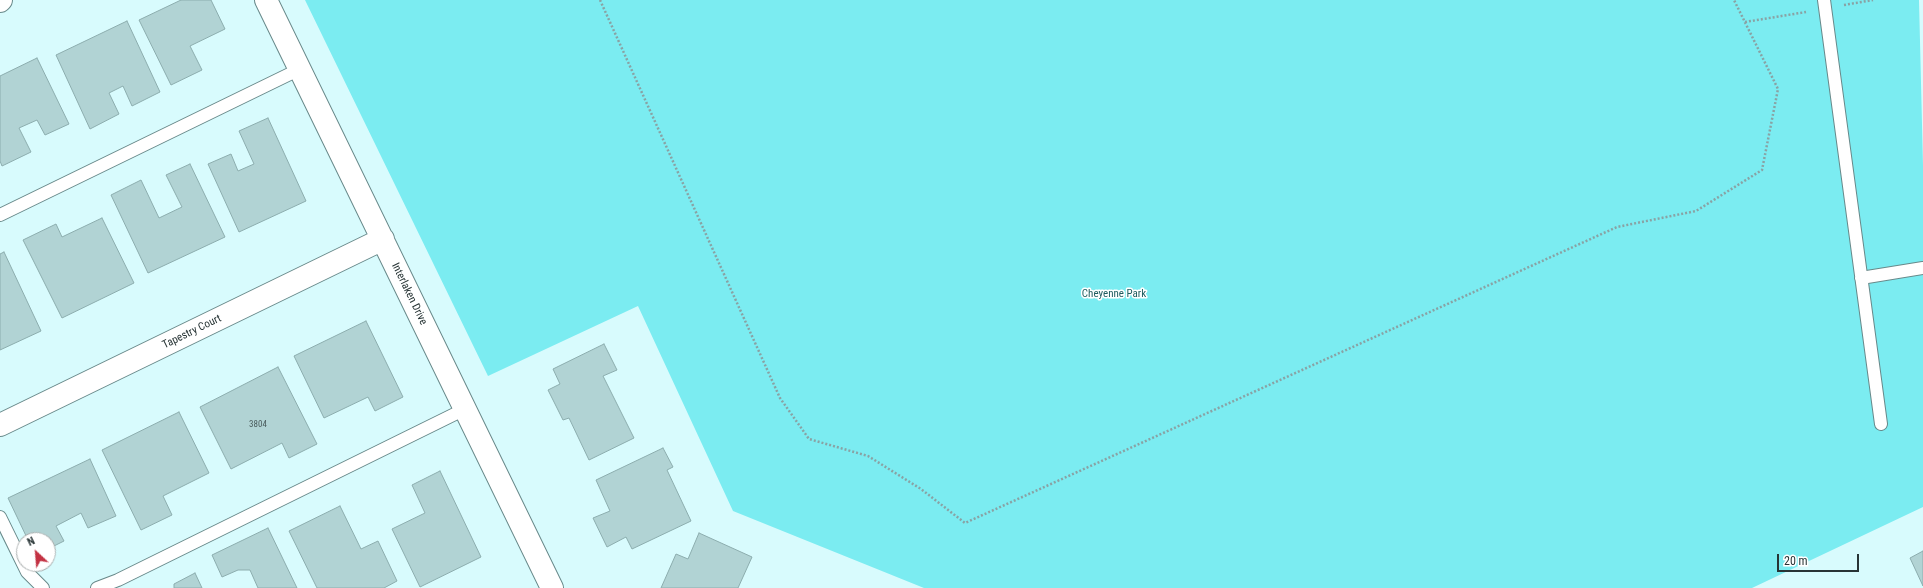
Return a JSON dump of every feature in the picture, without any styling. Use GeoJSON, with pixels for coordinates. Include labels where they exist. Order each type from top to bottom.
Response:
{"type":"FeatureCollection","features":[{"type":"Feature","properties":{"kind":"street","name":"Interlaken Drive"},"geometry":{"type":"LineString","coordinates":[[266,0],[552,588]]}},
{"type":"Feature","properties":{"kind":"street","name":"Tapestry Court"},"geometry":{"type":"LineString","coordinates":[[0,425],[383,239]]}},
{"type":"Feature","properties":{"kind":"lane"},"geometry":{"type":"LineString","coordinates":[[1824,0],[1881,424]]}},
{"type":"Feature","properties":{"kind":"lane"},"geometry":{"type":"LineString","coordinates":[[0,215],[300,69]]}},
{"type":"Feature","properties":{"kind":"lane"},"geometry":{"type":"LineString","coordinates":[[1862,278],[1923,268]]}},
{"type":"Feature","properties":{"kind":"lane"},"geometry":{"type":"LineString","coordinates":[[97,588],[118,580],[465,409]]}},
{"type":"Feature","properties":{"kind":"lane"},"geometry":{"type":"LineString","coordinates":[[0,517],[27,572],[44,588]]}},
{"type":"Feature","properties":{"kind":"path"},"geometry":{"type":"LineString","coordinates":[[600,0],[780,398],[809,439],[868,456],[921,489],[964,523],[1617,227],[1696,211],[1762,170],[1778,90],[1734,0]]}},
{"type":"Feature","properties":{"kind":"green space","name":"Cheyenne Park"},"geometry":{"type":"Polygon","coordinates":[[[305,0],[1919,0],[1923,166],[1923,507],[1752,588],[924,588],[733,511],[638,306],[488,376],[305,0]]]}},
{"type":"Feature","properties":{"kind":"building"},"geometry":{"type":"Polygon","coordinates":[[[181,0],[211,0],[225,29],[190,46],[202,70],[171,85],[139,20],[181,0]]]}},
{"type":"Feature","properties":{"kind":"building"},"geometry":{"type":"Polygon","coordinates":[[[127,21],[160,92],[132,106],[123,86],[109,93],[119,114],[90,129],[56,55],[127,21]]]}},
{"type":"Feature","properties":{"kind":"building"},"geometry":{"type":"Polygon","coordinates":[[[37,58],[69,124],[45,135],[37,120],[19,128],[31,152],[2,166],[0,161],[0,76],[37,58]]]}},
{"type":"Feature","properties":{"kind":"building"},"geometry":{"type":"Polygon","coordinates":[[[268,118],[306,201],[239,232],[208,164],[231,154],[238,171],[254,164],[239,131],[268,118]]]}},
{"type":"Feature","properties":{"kind":"building"},"geometry":{"type":"Polygon","coordinates":[[[190,164],[225,237],[148,273],[111,195],[141,180],[159,218],[182,207],[166,175],[190,164]]]}},
{"type":"Feature","properties":{"kind":"building"},"geometry":{"type":"Polygon","coordinates":[[[102,218],[134,283],[62,318],[23,240],[56,224],[62,237],[102,218]]]}},
{"type":"Feature","properties":{"kind":"building"},"geometry":{"type":"Polygon","coordinates":[[[4,252],[41,331],[0,350],[0,254],[4,252]]]}},
{"type":"Feature","properties":{"kind":"building"},"geometry":{"type":"Polygon","coordinates":[[[366,321],[403,397],[375,411],[368,397],[324,418],[294,356],[366,321]]]}},
{"type":"Feature","properties":{"kind":"building"},"geometry":{"type":"Polygon","coordinates":[[[604,344],[617,370],[603,376],[634,438],[589,460],[569,418],[563,420],[548,390],[560,384],[553,369],[604,344]]]}},
{"type":"Feature","properties":{"kind":"building"},"geometry":{"type":"Polygon","coordinates":[[[278,367],[317,444],[289,458],[282,443],[231,469],[200,407],[278,367]]]}},
{"type":"Feature","properties":{"kind":"building"},"geometry":{"type":"Polygon","coordinates":[[[179,412],[209,473],[163,496],[172,515],[141,530],[102,450],[179,412]]]}},
{"type":"Feature","properties":{"kind":"building"},"geometry":{"type":"Polygon","coordinates":[[[663,448],[673,467],[667,470],[691,521],[632,549],[626,537],[607,547],[593,518],[610,511],[596,480],[663,448]]]}},
{"type":"Feature","properties":{"kind":"building"},"geometry":{"type":"Polygon","coordinates":[[[90,459],[116,516],[88,528],[81,513],[56,526],[64,541],[56,545],[56,532],[24,532],[8,498],[90,459]]]}},
{"type":"Feature","properties":{"kind":"building"},"geometry":{"type":"Polygon","coordinates":[[[440,471],[481,557],[420,587],[392,529],[425,513],[412,485],[440,471]]]}},
{"type":"Feature","properties":{"kind":"building"},"geometry":{"type":"Polygon","coordinates":[[[340,506],[361,549],[378,541],[397,581],[384,588],[317,588],[289,531],[340,506]]]}},
{"type":"Feature","properties":{"kind":"building"},"geometry":{"type":"Polygon","coordinates":[[[268,528],[297,588],[258,588],[250,570],[238,570],[222,577],[212,555],[268,528]]]}},
{"type":"Feature","properties":{"kind":"building"},"geometry":{"type":"Polygon","coordinates":[[[699,533],[752,557],[738,588],[661,588],[676,554],[688,559],[699,533]]]}},
{"type":"Feature","properties":{"kind":"building"},"geometry":{"type":"Polygon","coordinates":[[[1923,551],[1923,586],[1910,558],[1923,551]]]}},
{"type":"Feature","properties":{"kind":"building"},"geometry":{"type":"Polygon","coordinates":[[[195,573],[202,588],[174,588],[174,584],[195,573]]]}}]}
